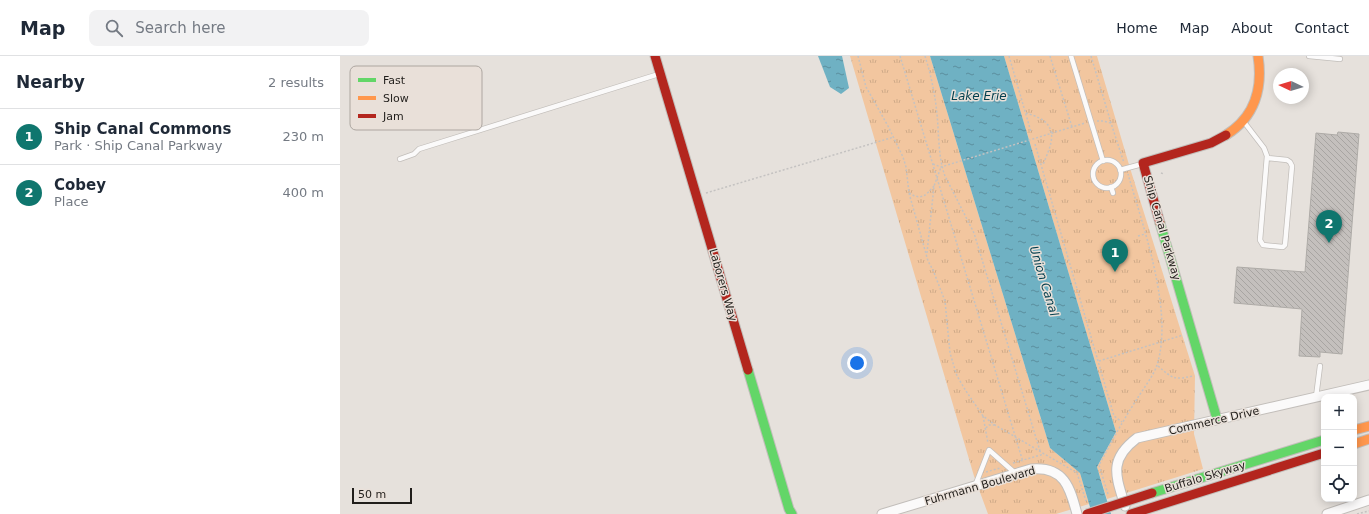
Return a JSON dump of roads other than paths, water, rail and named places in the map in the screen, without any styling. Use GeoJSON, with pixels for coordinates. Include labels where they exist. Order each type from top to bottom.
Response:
{"type":"FeatureCollection","features":[{"type":"Feature","properties":{"kind":"main road","name":"Laborers Way"},"geometry":{"type":"LineString","coordinates":[[656,56],[786,502],[792,514]]}},
{"type":"Feature","properties":{"kind":"main road","name":"Ship Canal Parkway"},"geometry":{"type":"LineString","coordinates":[[1217,420],[1143,163],[1217,141],[1236,128],[1248,115],[1258,94],[1261,68],[1258,56]]}},
{"type":"Feature","properties":{"kind":"main road"},"geometry":{"type":"LineString","coordinates":[[1357,429],[1369,426]]}},
{"type":"Feature","properties":{"kind":"main road"},"geometry":{"type":"LineString","coordinates":[[1357,443],[1368,440]]}},
{"type":"Feature","properties":{"kind":"main road","name":"Buffalo Skyway"},"geometry":{"type":"LineString","coordinates":[[1087,514],[1321,441]]}},
{"type":"Feature","properties":{"kind":"main road","name":"Buffalo Skyway"},"geometry":{"type":"LineString","coordinates":[[1128,513],[1156,506],[1321,454]]}},
{"type":"Feature","properties":{"kind":"street","name":"Commerce Drive"},"geometry":{"type":"LineString","coordinates":[[1128,513],[1116,477],[1117,462],[1125,447],[1137,438],[1369,385]]}},
{"type":"Feature","properties":{"kind":"street","name":"Fuhrmann Boulevard"},"geometry":{"type":"LineString","coordinates":[[882,514],[1037,468],[1050,471],[1064,480],[1070,488],[1077,514]]}},
{"type":"Feature","properties":{"kind":"street"},"geometry":{"type":"LineString","coordinates":[[1328,514],[1369,500]]}},
{"type":"Feature","properties":{"kind":"lane"},"geometry":{"type":"LineString","coordinates":[[1071,56],[1103,161]]}},
{"type":"Feature","properties":{"kind":"lane"},"geometry":{"type":"LineString","coordinates":[[1309,56],[1340,59]]}},
{"type":"Feature","properties":{"kind":"lane"},"geometry":{"type":"LineString","coordinates":[[482,130],[661,74]]}},
{"type":"Feature","properties":{"kind":"lane"},"geometry":{"type":"LineString","coordinates":[[1243,121],[1264,148],[1267,158],[1260,240],[1263,245],[1283,247],[1285,245],[1292,166],[1287,160],[1267,158]]}},
{"type":"Feature","properties":{"kind":"lane"},"geometry":{"type":"LineString","coordinates":[[400,159],[414,154],[420,149],[481,130]]}},
{"type":"Feature","properties":{"kind":"lane"},"geometry":{"type":"LineString","coordinates":[[1103,161],[1111,161],[1118,166],[1120,170],[1120,178],[1115,185],[1111,187],[1099,185],[1094,178],[1094,169],[1103,161]]}},
{"type":"Feature","properties":{"kind":"lane"},"geometry":{"type":"LineString","coordinates":[[1120,170],[1143,163]]}},
{"type":"Feature","properties":{"kind":"lane"},"geometry":{"type":"LineString","coordinates":[[1111,187],[1113,193]]}},
{"type":"Feature","properties":{"kind":"lane"},"geometry":{"type":"LineString","coordinates":[[1316,397],[1320,366]]}},
{"type":"Feature","properties":{"kind":"lane"},"geometry":{"type":"LineString","coordinates":[[975,486],[989,450],[1016,474]]}},
{"type":"Feature","properties":{"kind":"water"},"geometry":{"type":"Polygon","coordinates":[[[818,56],[842,56],[849,88],[841,94],[830,87],[818,56]]]}},
{"type":"Feature","properties":{"kind":"water","name":"Lake Erie"},"geometry":{"type":"Polygon","coordinates":[[[930,56],[1004,56],[1116,432],[1097,467],[1111,514],[1092,514],[1080,473],[1050,448],[930,56]]]}},
{"type":"Feature","properties":{"kind":"place","name":"Cobey"},"geometry":{"type":"Point","coordinates":[1329,243]}},
{"type":"Feature","properties":{"kind":"place","name":"Ship Canal Commons"},"geometry":{"type":"Point","coordinates":[1115,272]}},
{"type":"Feature","properties":{"kind":"water label","name":"Union Canal"},"geometry":{"type":"Point","coordinates":[1044,281]}}]}
